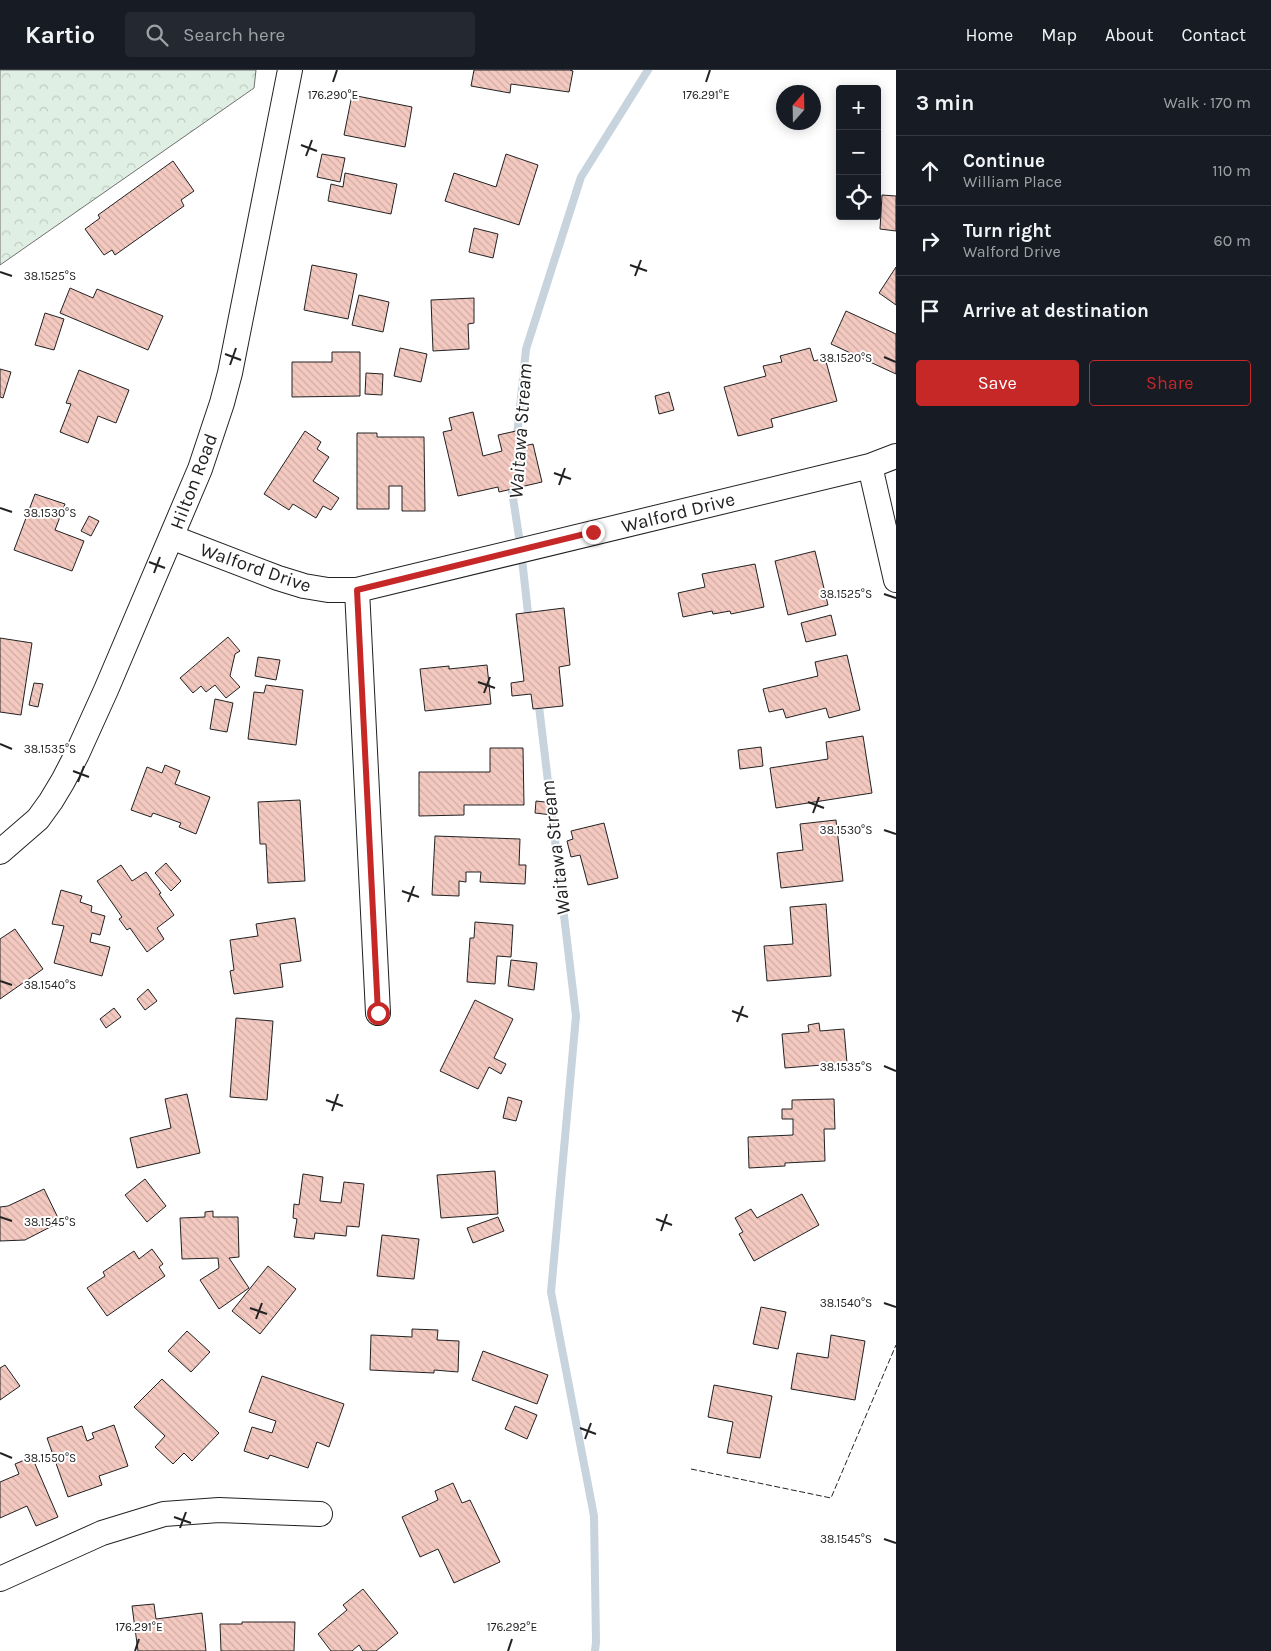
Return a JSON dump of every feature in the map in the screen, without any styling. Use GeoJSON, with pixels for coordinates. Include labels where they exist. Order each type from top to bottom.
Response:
{"type":"FeatureCollection","features":[{"type":"Feature","properties":{"kind":"street","name":"Hilton Road"},"geometry":{"type":"LineString","coordinates":[[0,852],[38,818],[63,781],[106,690],[200,469],[224,396],[290,70]]}},
{"type":"Feature","properties":{"kind":"street","name":"Walford Drive"},"geometry":{"type":"LineString","coordinates":[[171,537],[304,586],[328,590],[357,590],[870,466],[896,456]]}},
{"type":"Feature","properties":{"kind":"street"},"geometry":{"type":"LineString","coordinates":[[870,466],[896,580]]}},
{"type":"Feature","properties":{"kind":"street"},"geometry":{"type":"LineString","coordinates":[[357,590],[378,1013]]}},
{"type":"Feature","properties":{"kind":"street"},"geometry":{"type":"LineString","coordinates":[[0,1580],[102,1533],[164,1514],[219,1510],[320,1514]]}},
{"type":"Feature","properties":{"kind":"green space"},"geometry":{"type":"Polygon","coordinates":[[[0,70],[256,70],[254,88],[0,265],[0,70]]]}},
{"type":"Feature","properties":{"kind":"building"},"geometry":{"type":"Polygon","coordinates":[[[474,70],[573,71],[569,92],[511,84],[510,93],[471,86],[474,70]]]}},
{"type":"Feature","properties":{"kind":"building"},"geometry":{"type":"Polygon","coordinates":[[[352,95],[412,107],[405,147],[344,135],[352,95]]]}},
{"type":"Feature","properties":{"kind":"building"},"geometry":{"type":"Polygon","coordinates":[[[322,154],[345,158],[340,182],[317,177],[322,154]]]}},
{"type":"Feature","properties":{"kind":"building"},"geometry":{"type":"Polygon","coordinates":[[[506,154],[538,165],[519,225],[445,201],[454,173],[496,187],[506,154]]]}},
{"type":"Feature","properties":{"kind":"building"},"geometry":{"type":"Polygon","coordinates":[[[173,161],[194,191],[181,200],[184,206],[115,255],[112,250],[104,255],[85,229],[100,218],[98,215],[173,161]]]}},
{"type":"Feature","properties":{"kind":"building"},"geometry":{"type":"Polygon","coordinates":[[[345,173],[397,184],[391,214],[328,201],[331,184],[343,187],[345,173]]]}},
{"type":"Feature","properties":{"kind":"building"},"geometry":{"type":"Polygon","coordinates":[[[882,195],[896,196],[896,231],[880,229],[882,195]]]}},
{"type":"Feature","properties":{"kind":"building"},"geometry":{"type":"Polygon","coordinates":[[[474,228],[498,234],[493,258],[469,252],[474,228]]]}},
{"type":"Feature","properties":{"kind":"building"},"geometry":{"type":"Polygon","coordinates":[[[312,265],[357,274],[348,319],[304,310],[312,265]]]}},
{"type":"Feature","properties":{"kind":"building"},"geometry":{"type":"Polygon","coordinates":[[[896,267],[896,305],[879,293],[896,267]]]}},
{"type":"Feature","properties":{"kind":"building"},"geometry":{"type":"Polygon","coordinates":[[[70,288],[93,298],[97,289],[163,316],[148,350],[60,313],[70,288]]]}},
{"type":"Feature","properties":{"kind":"building"},"geometry":{"type":"Polygon","coordinates":[[[359,295],[389,302],[383,332],[352,325],[359,295]]]}},
{"type":"Feature","properties":{"kind":"building"},"geometry":{"type":"Polygon","coordinates":[[[474,298],[474,323],[468,324],[469,349],[433,351],[431,300],[474,298]]]}},
{"type":"Feature","properties":{"kind":"building"},"geometry":{"type":"Polygon","coordinates":[[[846,311],[896,334],[896,374],[831,344],[846,311]]]}},
{"type":"Feature","properties":{"kind":"building"},"geometry":{"type":"Polygon","coordinates":[[[45,313],[64,319],[54,350],[35,345],[45,313]]]}},
{"type":"Feature","properties":{"kind":"building"},"geometry":{"type":"Polygon","coordinates":[[[400,348],[427,354],[421,382],[394,376],[400,348]]]}},
{"type":"Feature","properties":{"kind":"building"},"geometry":{"type":"Polygon","coordinates":[[[810,348],[814,361],[825,358],[837,401],[771,419],[773,427],[738,436],[724,387],[766,376],[763,366],[782,362],[780,356],[810,348]]]}},
{"type":"Feature","properties":{"kind":"building"},"geometry":{"type":"Polygon","coordinates":[[[332,352],[360,352],[360,396],[292,397],[292,362],[332,362],[332,352]]]}},
{"type":"Feature","properties":{"kind":"building"},"geometry":{"type":"Polygon","coordinates":[[[0,369],[11,372],[3,398],[0,397],[0,369]]]}},
{"type":"Feature","properties":{"kind":"building"},"geometry":{"type":"Polygon","coordinates":[[[79,370],[129,390],[116,423],[98,416],[88,443],[60,432],[71,404],[66,403],[79,370]]]}},
{"type":"Feature","properties":{"kind":"building"},"geometry":{"type":"Polygon","coordinates":[[[366,373],[383,374],[382,395],[365,394],[366,373]]]}},
{"type":"Feature","properties":{"kind":"building"},"geometry":{"type":"Polygon","coordinates":[[[669,392],[674,410],[659,414],[655,396],[669,392]]]}},
{"type":"Feature","properties":{"kind":"building"},"geometry":{"type":"Polygon","coordinates":[[[473,412],[483,456],[502,451],[498,435],[516,431],[519,447],[533,444],[542,482],[499,492],[498,487],[458,496],[443,432],[452,430],[449,418],[473,412]]]}},
{"type":"Feature","properties":{"kind":"building"},"geometry":{"type":"Polygon","coordinates":[[[305,431],[321,442],[317,449],[329,457],[313,481],[339,498],[331,510],[323,506],[316,518],[293,504],[289,510],[264,494],[305,431]]]}},
{"type":"Feature","properties":{"kind":"building"},"geometry":{"type":"Polygon","coordinates":[[[357,433],[377,433],[377,437],[424,437],[425,511],[402,511],[402,486],[389,486],[389,509],[357,509],[357,433]]]}},
{"type":"Feature","properties":{"kind":"building"},"geometry":{"type":"Polygon","coordinates":[[[35,494],[65,504],[55,530],[84,541],[72,571],[14,550],[35,494]]]}},
{"type":"Feature","properties":{"kind":"building"},"geometry":{"type":"Polygon","coordinates":[[[89,516],[99,521],[91,536],[81,531],[89,516]]]}},
{"type":"Feature","properties":{"kind":"building"},"geometry":{"type":"Polygon","coordinates":[[[815,551],[828,605],[788,615],[775,561],[815,551]]]}},
{"type":"Feature","properties":{"kind":"building"},"geometry":{"type":"Polygon","coordinates":[[[755,564],[764,607],[731,614],[730,611],[713,614],[712,611],[683,617],[678,593],[705,587],[702,574],[755,564]]]}},
{"type":"Feature","properties":{"kind":"building"},"geometry":{"type":"Polygon","coordinates":[[[564,608],[570,665],[559,667],[563,706],[533,709],[531,694],[512,696],[511,683],[524,681],[516,614],[564,608]]]}},
{"type":"Feature","properties":{"kind":"building"},"geometry":{"type":"Polygon","coordinates":[[[831,615],[836,635],[806,642],[801,623],[831,615]]]}},
{"type":"Feature","properties":{"kind":"building"},"geometry":{"type":"Polygon","coordinates":[[[228,637],[240,651],[235,654],[230,676],[240,687],[226,698],[215,685],[206,692],[201,686],[193,693],[180,678],[228,637]]]}},
{"type":"Feature","properties":{"kind":"building"},"geometry":{"type":"Polygon","coordinates":[[[0,638],[32,643],[21,715],[0,712],[0,638]]]}},
{"type":"Feature","properties":{"kind":"building"},"geometry":{"type":"Polygon","coordinates":[[[847,655],[860,710],[829,718],[826,708],[786,718],[783,709],[769,712],[763,689],[818,676],[815,662],[847,655]]]}},
{"type":"Feature","properties":{"kind":"building"},"geometry":{"type":"Polygon","coordinates":[[[258,657],[280,660],[276,680],[255,676],[258,657]]]}},
{"type":"Feature","properties":{"kind":"building"},"geometry":{"type":"Polygon","coordinates":[[[487,665],[491,704],[425,711],[420,669],[449,666],[449,669],[487,665]]]}},
{"type":"Feature","properties":{"kind":"building"},"geometry":{"type":"Polygon","coordinates":[[[34,683],[43,684],[38,707],[29,705],[34,683]]]}},
{"type":"Feature","properties":{"kind":"building"},"geometry":{"type":"Polygon","coordinates":[[[266,685],[303,690],[296,745],[248,739],[254,692],[264,693],[266,685]]]}},
{"type":"Feature","properties":{"kind":"building"},"geometry":{"type":"Polygon","coordinates":[[[215,699],[233,703],[227,732],[210,729],[215,699]]]}},
{"type":"Feature","properties":{"kind":"building"},"geometry":{"type":"Polygon","coordinates":[[[863,736],[872,793],[776,808],[770,768],[828,759],[826,742],[863,736]]]}},
{"type":"Feature","properties":{"kind":"building"},"geometry":{"type":"Polygon","coordinates":[[[761,747],[763,766],[740,769],[738,750],[761,747]]]}},
{"type":"Feature","properties":{"kind":"building"},"geometry":{"type":"Polygon","coordinates":[[[490,748],[523,748],[524,805],[464,805],[464,815],[419,816],[419,772],[490,772],[490,748]]]}},
{"type":"Feature","properties":{"kind":"building"},"geometry":{"type":"Polygon","coordinates":[[[165,765],[180,771],[175,784],[210,797],[196,834],[179,827],[181,823],[153,813],[151,817],[131,810],[147,767],[162,773],[165,765]]]}},
{"type":"Feature","properties":{"kind":"building"},"geometry":{"type":"Polygon","coordinates":[[[300,800],[305,881],[268,883],[266,844],[260,844],[258,802],[300,800]]]}},
{"type":"Feature","properties":{"kind":"building"},"geometry":{"type":"Polygon","coordinates":[[[536,801],[553,803],[552,815],[535,813],[536,801]]]}},
{"type":"Feature","properties":{"kind":"building"},"geometry":{"type":"Polygon","coordinates":[[[836,820],[843,881],[781,888],[777,853],[803,850],[800,824],[836,820]]]}},
{"type":"Feature","properties":{"kind":"building"},"geometry":{"type":"Polygon","coordinates":[[[604,823],[618,878],[588,885],[580,855],[571,857],[567,841],[573,839],[571,831],[604,823]]]}},
{"type":"Feature","properties":{"kind":"building"},"geometry":{"type":"Polygon","coordinates":[[[435,836],[520,839],[519,865],[526,865],[525,884],[480,882],[481,872],[466,872],[466,882],[459,881],[459,896],[432,895],[435,836]]]}},
{"type":"Feature","properties":{"kind":"building"},"geometry":{"type":"Polygon","coordinates":[[[166,863],[181,881],[171,891],[155,873],[166,863]]]}},
{"type":"Feature","properties":{"kind":"building"},"geometry":{"type":"Polygon","coordinates":[[[121,865],[132,881],[146,872],[174,915],[157,928],[164,939],[147,952],[130,928],[127,930],[119,919],[122,917],[97,881],[121,865]]]}},
{"type":"Feature","properties":{"kind":"building"},"geometry":{"type":"Polygon","coordinates":[[[61,890],[82,896],[80,902],[92,906],[91,912],[105,916],[100,935],[92,933],[90,942],[110,947],[102,976],[54,963],[64,926],[52,924],[61,890]]]}},
{"type":"Feature","properties":{"kind":"building"},"geometry":{"type":"Polygon","coordinates":[[[826,904],[831,976],[767,981],[764,946],[793,944],[790,907],[826,904]]]}},
{"type":"Feature","properties":{"kind":"building"},"geometry":{"type":"Polygon","coordinates":[[[295,918],[301,961],[280,964],[283,987],[234,994],[230,971],[234,970],[230,940],[258,936],[256,924],[295,918]]]}},
{"type":"Feature","properties":{"kind":"building"},"geometry":{"type":"Polygon","coordinates":[[[475,922],[513,925],[511,957],[497,956],[495,984],[467,982],[470,938],[474,938],[475,922]]]}},
{"type":"Feature","properties":{"kind":"building"},"geometry":{"type":"Polygon","coordinates":[[[15,929],[43,969],[0,999],[0,939],[15,929]]]}},
{"type":"Feature","properties":{"kind":"building"},"geometry":{"type":"Polygon","coordinates":[[[511,960],[537,963],[534,990],[508,986],[511,960]]]}},
{"type":"Feature","properties":{"kind":"building"},"geometry":{"type":"Polygon","coordinates":[[[148,989],[157,1001],[145,1010],[137,999],[148,989]]]}},
{"type":"Feature","properties":{"kind":"building"},"geometry":{"type":"Polygon","coordinates":[[[475,1000],[513,1019],[494,1058],[506,1064],[501,1074],[489,1067],[478,1089],[440,1071],[475,1000]]]}},
{"type":"Feature","properties":{"kind":"building"},"geometry":{"type":"Polygon","coordinates":[[[114,1008],[121,1017],[106,1028],[100,1019],[114,1008]]]}},
{"type":"Feature","properties":{"kind":"building"},"geometry":{"type":"Polygon","coordinates":[[[236,1018],[273,1021],[267,1100],[230,1097],[236,1018]]]}},
{"type":"Feature","properties":{"kind":"building"},"geometry":{"type":"Polygon","coordinates":[[[819,1023],[820,1031],[844,1029],[847,1063],[785,1068],[782,1034],[809,1032],[808,1025],[819,1023]]]}},
{"type":"Feature","properties":{"kind":"building"},"geometry":{"type":"Polygon","coordinates":[[[187,1094],[200,1153],[137,1168],[130,1138],[171,1128],[165,1099],[187,1094]]]}},
{"type":"Feature","properties":{"kind":"building"},"geometry":{"type":"Polygon","coordinates":[[[508,1097],[522,1101],[516,1121],[503,1118],[508,1097]]]}},
{"type":"Feature","properties":{"kind":"building"},"geometry":{"type":"Polygon","coordinates":[[[834,1099],[835,1129],[824,1129],[825,1161],[785,1163],[785,1166],[749,1168],[748,1137],[793,1135],[793,1119],[782,1119],[782,1109],[792,1109],[792,1100],[834,1099]]]}},
{"type":"Feature","properties":{"kind":"building"},"geometry":{"type":"Polygon","coordinates":[[[495,1171],[498,1214],[441,1218],[437,1175],[495,1171]]]}},
{"type":"Feature","properties":{"kind":"building"},"geometry":{"type":"Polygon","coordinates":[[[303,1174],[323,1177],[320,1201],[341,1203],[344,1182],[364,1184],[359,1227],[347,1226],[346,1236],[315,1233],[314,1239],[294,1237],[297,1219],[293,1218],[294,1204],[299,1205],[303,1174]]]}},
{"type":"Feature","properties":{"kind":"building"},"geometry":{"type":"Polygon","coordinates":[[[145,1179],[166,1206],[147,1222],[125,1195],[145,1179]]]}},
{"type":"Feature","properties":{"kind":"building"},"geometry":{"type":"Polygon","coordinates":[[[44,1189],[60,1222],[25,1240],[0,1241],[0,1207],[8,1206],[44,1189]]]}},
{"type":"Feature","properties":{"kind":"building"},"geometry":{"type":"Polygon","coordinates":[[[802,1194],[819,1225],[754,1261],[739,1234],[743,1232],[735,1218],[751,1209],[757,1218],[802,1194]]]}},
{"type":"Feature","properties":{"kind":"building"},"geometry":{"type":"Polygon","coordinates":[[[213,1211],[213,1217],[238,1217],[239,1257],[229,1258],[249,1288],[219,1309],[200,1280],[219,1268],[218,1258],[182,1259],[180,1218],[205,1217],[205,1212],[213,1211]]]}},
{"type":"Feature","properties":{"kind":"building"},"geometry":{"type":"Polygon","coordinates":[[[498,1217],[504,1231],[473,1243],[467,1228],[498,1217]]]}},
{"type":"Feature","properties":{"kind":"building"},"geometry":{"type":"Polygon","coordinates":[[[382,1235],[419,1239],[414,1279],[377,1276],[382,1235]]]}},
{"type":"Feature","properties":{"kind":"building"},"geometry":{"type":"Polygon","coordinates":[[[152,1249],[163,1264],[159,1267],[165,1276],[107,1316],[87,1288],[105,1276],[103,1272],[134,1251],[139,1259],[152,1249]]]}},
{"type":"Feature","properties":{"kind":"building"},"geometry":{"type":"Polygon","coordinates":[[[268,1266],[296,1289],[260,1334],[232,1311],[268,1266]]]}},
{"type":"Feature","properties":{"kind":"building"},"geometry":{"type":"Polygon","coordinates":[[[761,1307],[786,1312],[778,1349],[753,1344],[761,1307]]]}},
{"type":"Feature","properties":{"kind":"building"},"geometry":{"type":"Polygon","coordinates":[[[412,1329],[438,1330],[437,1340],[459,1341],[458,1372],[434,1370],[434,1373],[370,1370],[371,1335],[412,1337],[412,1329]]]}},
{"type":"Feature","properties":{"kind":"building"},"geometry":{"type":"Polygon","coordinates":[[[187,1331],[210,1352],[191,1372],[168,1351],[187,1331]]]}},
{"type":"Feature","properties":{"kind":"building"},"geometry":{"type":"Polygon","coordinates":[[[831,1335],[865,1341],[855,1400],[791,1389],[797,1353],[828,1358],[831,1335]]]}},
{"type":"Feature","properties":{"kind":"building"},"geometry":{"type":"Polygon","coordinates":[[[483,1351],[548,1375],[537,1404],[472,1380],[483,1351]]]}},
{"type":"Feature","properties":{"kind":"building"},"geometry":{"type":"Polygon","coordinates":[[[5,1365],[20,1386],[0,1400],[0,1368],[5,1365]]]}},
{"type":"Feature","properties":{"kind":"building"},"geometry":{"type":"Polygon","coordinates":[[[262,1376],[344,1404],[329,1447],[317,1442],[308,1468],[270,1455],[268,1459],[244,1451],[252,1427],[272,1433],[276,1421],[249,1412],[262,1376]]]}},
{"type":"Feature","properties":{"kind":"building"},"geometry":{"type":"Polygon","coordinates":[[[162,1379],[219,1433],[192,1461],[184,1453],[173,1464],[155,1447],[165,1436],[134,1407],[162,1379]]]}},
{"type":"Feature","properties":{"kind":"building"},"geometry":{"type":"Polygon","coordinates":[[[714,1385],[772,1396],[760,1458],[727,1453],[733,1422],[708,1417],[714,1385]]]}},
{"type":"Feature","properties":{"kind":"building"},"geometry":{"type":"Polygon","coordinates":[[[515,1406],[537,1415],[527,1439],[505,1429],[515,1406]]]}},
{"type":"Feature","properties":{"kind":"building"},"geometry":{"type":"Polygon","coordinates":[[[114,1425],[128,1466],[99,1476],[102,1485],[68,1497],[47,1438],[82,1426],[87,1441],[94,1438],[92,1433],[114,1425]]]}},
{"type":"Feature","properties":{"kind":"building"},"geometry":{"type":"Polygon","coordinates":[[[32,1457],[58,1517],[36,1526],[27,1506],[0,1518],[0,1482],[19,1474],[15,1464],[32,1457]]]}},
{"type":"Feature","properties":{"kind":"building"},"geometry":{"type":"Polygon","coordinates":[[[453,1483],[462,1503],[470,1500],[500,1562],[454,1583],[438,1549],[420,1557],[402,1517],[438,1500],[435,1491],[453,1483]]]}},
{"type":"Feature","properties":{"kind":"building"},"geometry":{"type":"Polygon","coordinates":[[[363,1589],[398,1633],[376,1651],[363,1651],[359,1645],[352,1651],[331,1651],[318,1634],[347,1610],[343,1605],[363,1589]]]}},
{"type":"Feature","properties":{"kind":"building"},"geometry":{"type":"Polygon","coordinates":[[[154,1604],[156,1619],[202,1613],[206,1651],[138,1651],[132,1606],[154,1604]]]}},
{"type":"Feature","properties":{"kind":"building"},"geometry":{"type":"Polygon","coordinates":[[[242,1622],[295,1622],[294,1651],[221,1651],[220,1624],[242,1624],[242,1622]]]}},
{"type":"Feature","properties":{"kind":"waterway","name":"Waitawa Stream"},"geometry":{"type":"LineString","coordinates":[[516,446],[526,349],[581,177],[648,70]]}},
{"type":"Feature","properties":{"kind":"waterway","name":"Waitawa Stream"},"geometry":{"type":"LineString","coordinates":[[513,480],[512,491],[529,622]]}},
{"type":"Feature","properties":{"kind":"waterway","name":"Waitawa Stream"},"geometry":{"type":"LineString","coordinates":[[538,698],[576,1016],[551,1292],[594,1516],[595,1651]]}},
{"type":"Feature","properties":{"kind":"fence"},"geometry":{"type":"LineString","coordinates":[[691,1469],[831,1498],[896,1345]]}},
{"type":"Feature","properties":{"kind":"route"},"geometry":{"type":"LineString","coordinates":[[378,1013],[357,590],[593,532]]}}]}
